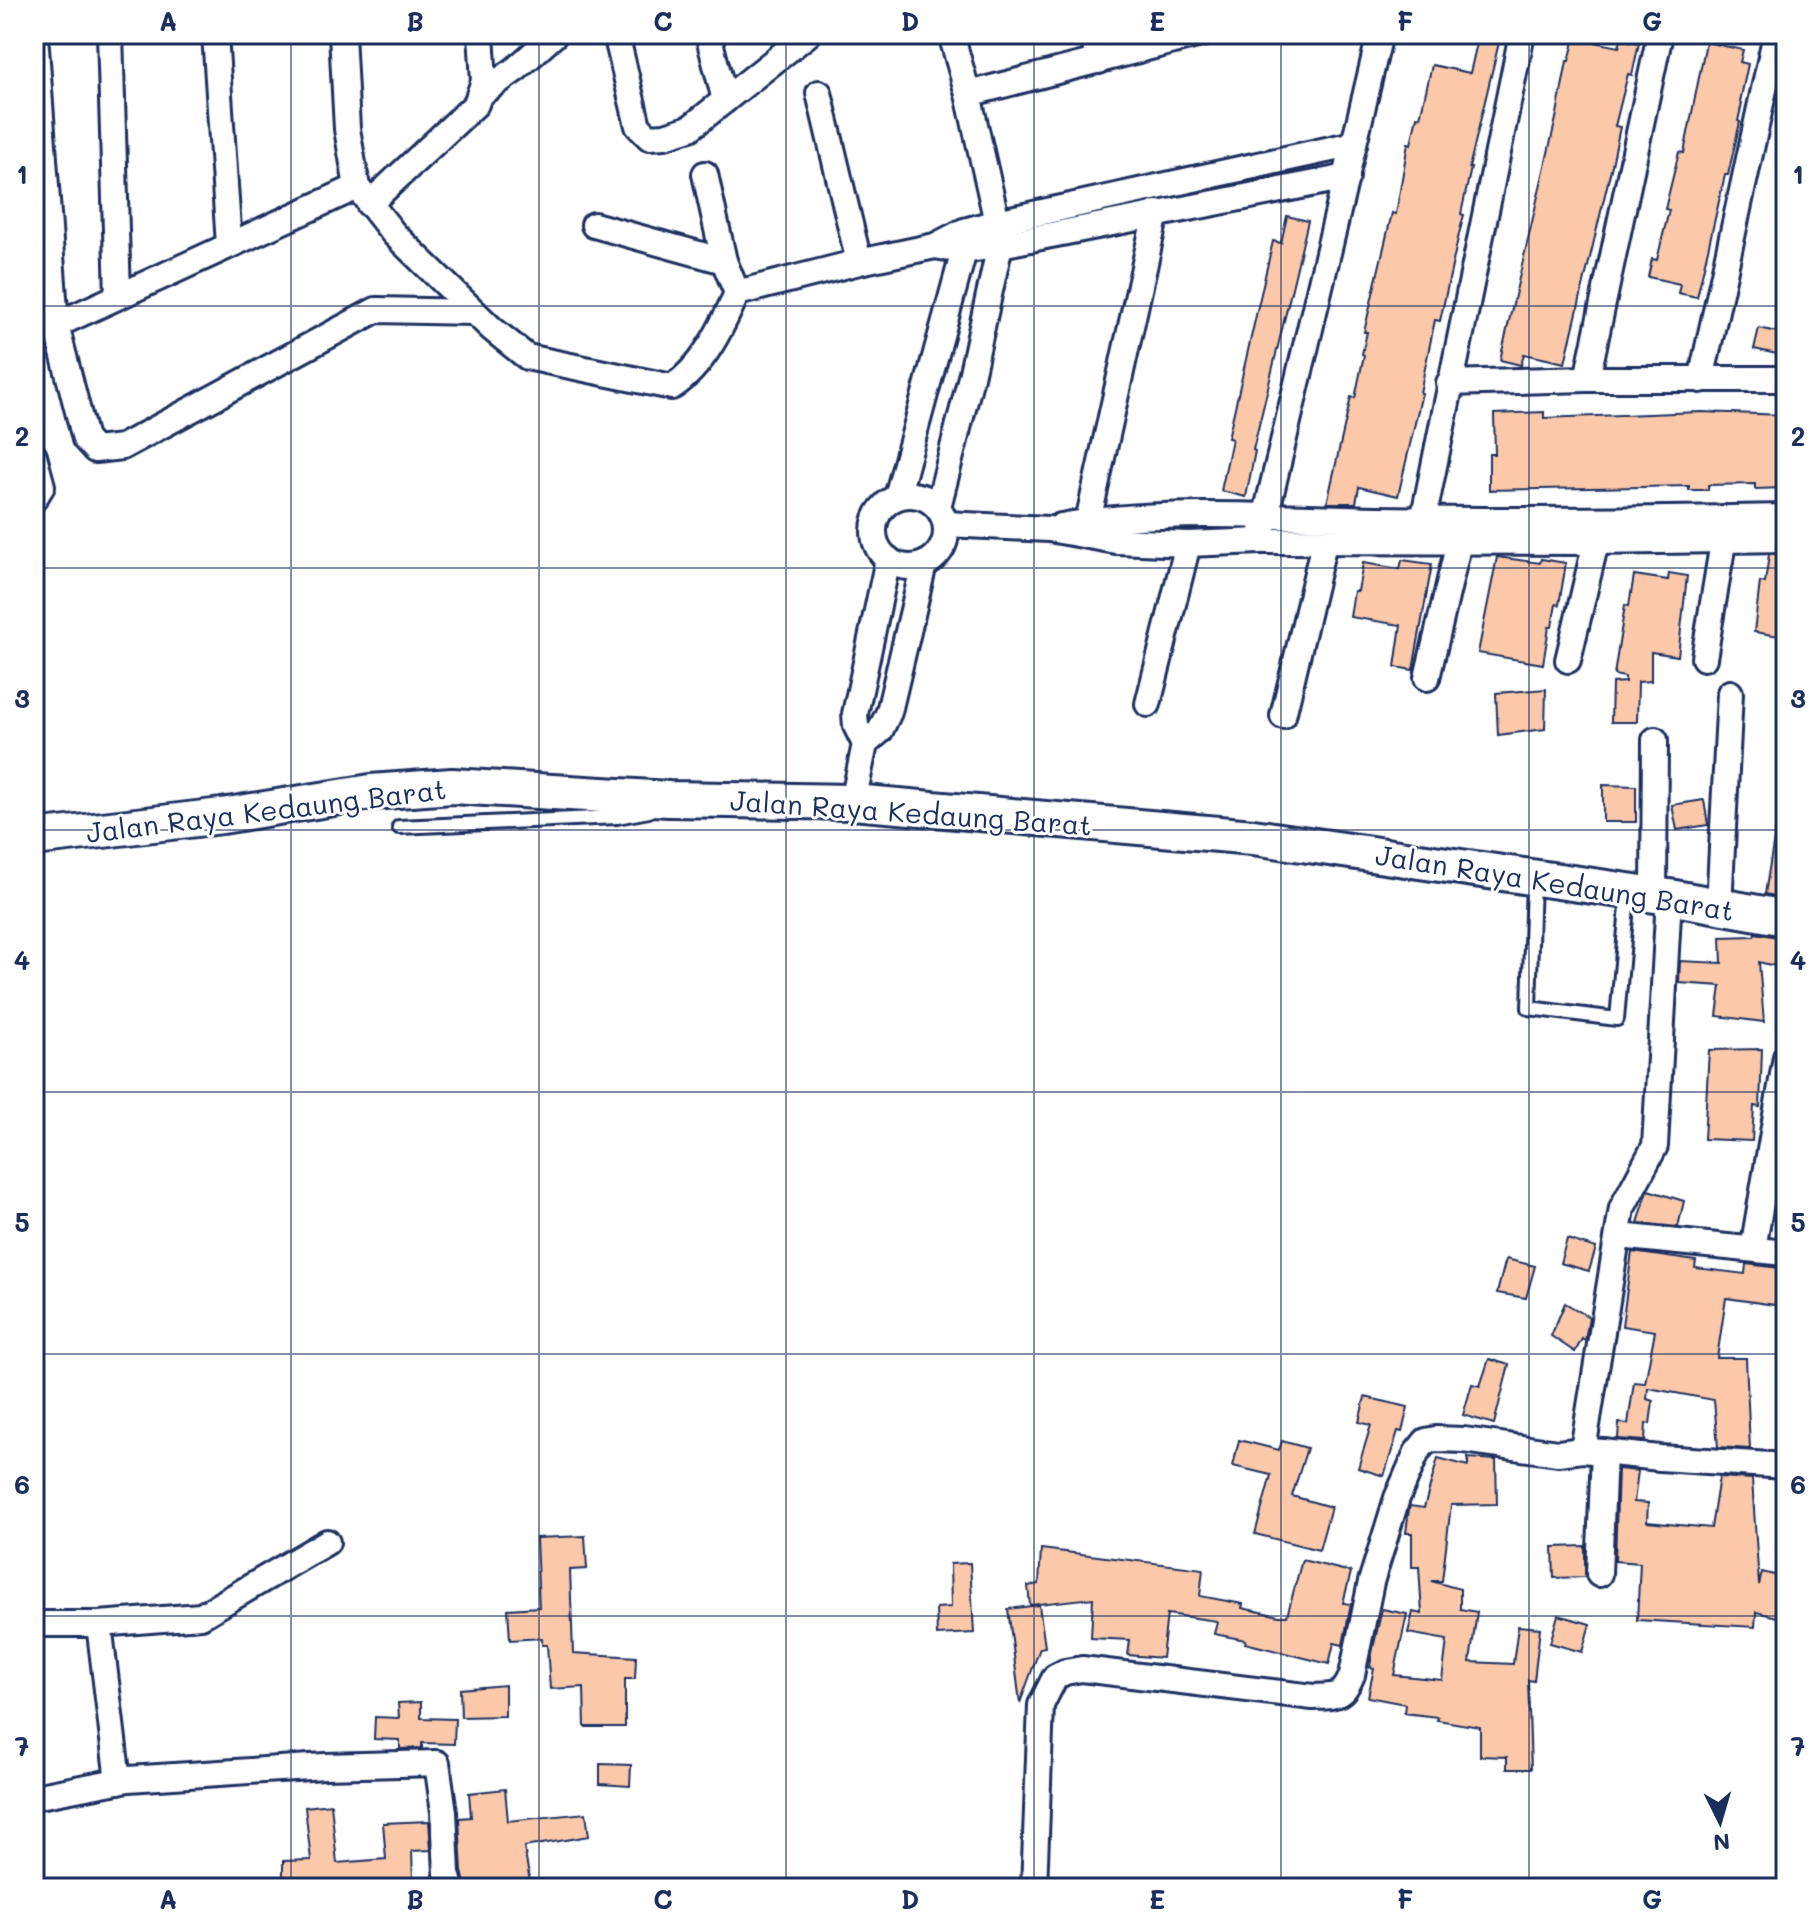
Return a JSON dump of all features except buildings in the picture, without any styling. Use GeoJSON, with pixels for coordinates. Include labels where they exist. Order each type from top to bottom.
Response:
{"type":"FeatureCollection","features":[{"type":"Feature","properties":{"kind":"street"},"geometry":{"type":"LineString","coordinates":[[35,34],[56,325],[85,439],[95,450],[122,447],[376,310],[474,312]]}},
{"type":"Feature","properties":{"kind":"street"},"geometry":{"type":"LineString","coordinates":[[110,34],[118,296]]}},
{"type":"Feature","properties":{"kind":"street"},"geometry":{"type":"LineString","coordinates":[[215,34],[229,245]]}},
{"type":"Feature","properties":{"kind":"street"},"geometry":{"type":"LineString","coordinates":[[342,34],[347,129],[363,195],[394,234],[498,335],[527,357],[672,387],[691,375],[737,293],[724,261],[705,174]]}},
{"type":"Feature","properties":{"kind":"street"},"geometry":{"type":"LineString","coordinates":[[481,34],[482,93]]}},
{"type":"Feature","properties":{"kind":"street"},"geometry":{"type":"LineString","coordinates":[[56,325],[229,245],[363,195],[471,110],[482,93],[516,69],[555,34]]}},
{"type":"Feature","properties":{"kind":"street"},"geometry":{"type":"LineString","coordinates":[[616,34],[638,126],[649,137],[665,136],[690,128],[808,34]]}},
{"type":"Feature","properties":{"kind":"street"},"geometry":{"type":"LineString","coordinates":[[708,34],[725,100]]}},
{"type":"Feature","properties":{"kind":"street"},"geometry":{"type":"LineString","coordinates":[[951,34],[968,94],[999,234],[988,301],[942,515],[947,536],[935,558],[924,564],[912,567],[888,559],[880,550],[874,526],[878,514],[897,497],[912,494],[926,498],[942,515],[1049,529],[1085,529],[1173,517],[1263,529],[1324,543],[1420,531],[1459,542],[1596,542],[1725,528],[1786,517]]}},
{"type":"Feature","properties":{"kind":"street"},"geometry":{"type":"LineString","coordinates":[[1092,34],[1099,61]]}},
{"type":"Feature","properties":{"kind":"street"},"geometry":{"type":"LineString","coordinates":[[968,94],[1201,34]]}},
{"type":"Feature","properties":{"kind":"street"},"geometry":{"type":"LineString","coordinates":[[1263,529],[1380,34]]}},
{"type":"Feature","properties":{"kind":"street"},"geometry":{"type":"LineString","coordinates":[[1420,531],[1522,34]]}},
{"type":"Feature","properties":{"kind":"street"},"geometry":{"type":"LineString","coordinates":[[1587,379],[1660,34]]}},
{"type":"Feature","properties":{"kind":"street"},"geometry":{"type":"LineString","coordinates":[[1701,380],[1776,34]]}},
{"type":"Feature","properties":{"kind":"street"},"geometry":{"type":"LineString","coordinates":[[819,93],[859,262]]}},
{"type":"Feature","properties":{"kind":"street"},"geometry":{"type":"LineString","coordinates":[[737,293],[859,262],[999,234],[1354,144]]}},
{"type":"Feature","properties":{"kind":"street"},"geometry":{"type":"LineString","coordinates":[[999,234],[1156,213],[1347,177]]}},
{"type":"Feature","properties":{"kind":"street"},"geometry":{"type":"LineString","coordinates":[[1085,529],[1156,213]]}},
{"type":"Feature","properties":{"kind":"street"},"geometry":{"type":"LineString","coordinates":[[594,225],[724,261]]}},
{"type":"Feature","properties":{"kind":"street"},"geometry":{"type":"LineString","coordinates":[[897,497],[964,241]]}},
{"type":"Feature","properties":{"kind":"street"},"geometry":{"type":"LineString","coordinates":[[951,297],[988,301]]}},
{"type":"Feature","properties":{"kind":"street"},"geometry":{"type":"LineString","coordinates":[[1449,383],[1786,379]]}},
{"type":"Feature","properties":{"kind":"street"},"geometry":{"type":"LineString","coordinates":[[34,456],[42,486],[34,499]]}},
{"type":"Feature","properties":{"kind":"street"},"geometry":{"type":"LineString","coordinates":[[1085,529],[1116,541],[1188,544],[1263,529],[1725,528],[1786,539]]}},
{"type":"Feature","properties":{"kind":"street"},"geometry":{"type":"LineString","coordinates":[[1704,658],[1725,528]]}},
{"type":"Feature","properties":{"kind":"street"},"geometry":{"type":"LineString","coordinates":[[1427,678],[1459,542]]}},
{"type":"Feature","properties":{"kind":"street"},"geometry":{"type":"LineString","coordinates":[[1568,660],[1596,542]]}},
{"type":"Feature","properties":{"kind":"street"},"geometry":{"type":"LineString","coordinates":[[1283,716],[1324,543]]}},
{"type":"Feature","properties":{"kind":"street"},"geometry":{"type":"LineString","coordinates":[[1148,704],[1188,544]]}},
{"type":"Feature","properties":{"kind":"street"},"geometry":{"type":"LineString","coordinates":[[865,744],[856,726],[855,714],[888,559]]}},
{"type":"Feature","properties":{"kind":"street"},"geometry":{"type":"LineString","coordinates":[[853,802],[865,744],[880,731],[889,712],[924,564]]}},
{"type":"Feature","properties":{"kind":"street"},"geometry":{"type":"LineString","coordinates":[[1719,906],[1730,693]]}},
{"type":"Feature","properties":{"kind":"street"},"geometry":{"type":"LineString","coordinates":[[1599,1574],[1594,1451],[1622,1208],[1655,1146],[1651,895],[1655,740]]}},
{"type":"Feature","properties":{"kind":"street","name":"Jalan Raya Kedaung Barat"},"geometry":{"type":"LineString","coordinates":[[34,838],[222,816],[371,792],[452,786],[669,799],[853,802],[1253,837],[1534,877],[1786,918]]}},
{"type":"Feature","properties":{"kind":"street"},"geometry":{"type":"LineString","coordinates":[[1753,1249],[1786,1057]]}},
{"type":"Feature","properties":{"kind":"street"},"geometry":{"type":"LineString","coordinates":[[1619,1236],[1786,1253]]}},
{"type":"Feature","properties":{"kind":"street"},"geometry":{"type":"LineString","coordinates":[[1034,1888],[1041,1705],[1055,1677],[1082,1669],[1313,1697],[1336,1696],[1347,1689],[1352,1675],[1371,1582],[1397,1498],[1417,1452],[1426,1441],[1464,1440],[1558,1453],[1594,1451],[1786,1466]]}},
{"type":"Feature","properties":{"kind":"street"},"geometry":{"type":"LineString","coordinates":[[34,1624],[99,1624],[201,1616],[327,1542]]}},
{"type":"Feature","properties":{"kind":"street"},"geometry":{"type":"LineString","coordinates":[[99,1624],[118,1781]]}},
{"type":"Feature","properties":{"kind":"street"},"geometry":{"type":"LineString","coordinates":[[34,1797],[118,1781],[325,1766],[437,1763],[451,1888]]}},
{"type":"Feature","properties":{"kind":"lane"},"geometry":{"type":"LineString","coordinates":[[399,827],[617,817],[651,810],[669,799]]}},
{"type":"Feature","properties":{"kind":"lane"},"geometry":{"type":"LineString","coordinates":[[1534,877],[1529,1008],[1617,1019],[1651,895]]}}]}
